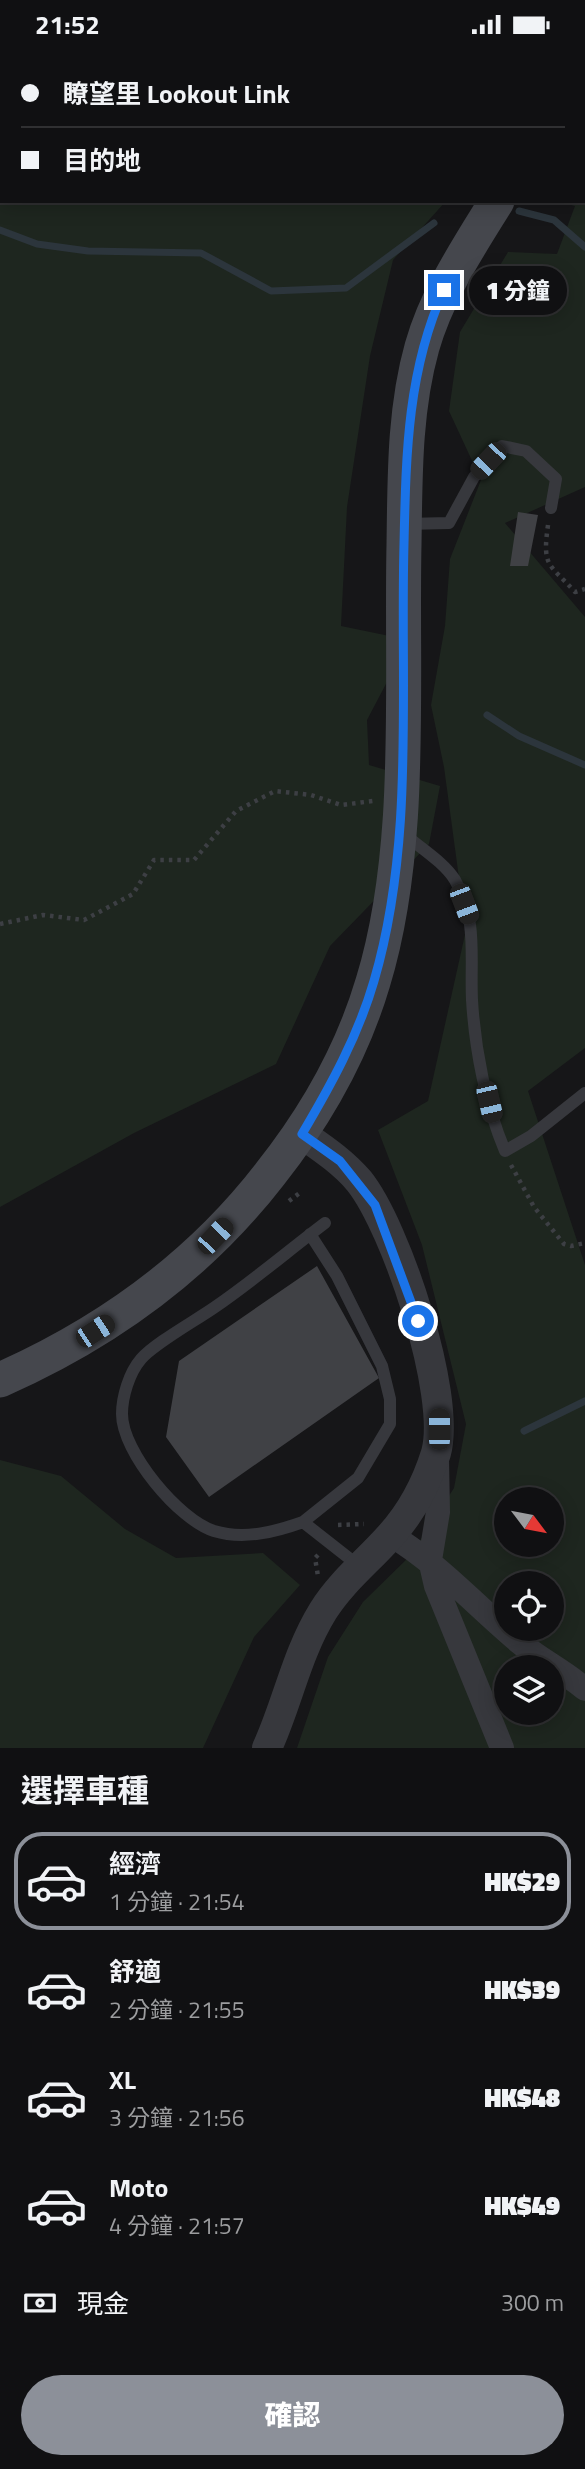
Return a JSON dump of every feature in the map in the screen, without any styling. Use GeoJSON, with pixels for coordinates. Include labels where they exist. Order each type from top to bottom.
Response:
{"type":"FeatureCollection","features":[{"type":"Feature","properties":{"kind":"main road"},"geometry":{"type":"LineString","coordinates":[[0,1380],[38,1363],[95,1331],[196,1256],[253,1196],[302,1134],[332,1084],[356,1031],[373,982],[388,919],[398,829],[405,465],[421,348],[454,269],[496,203]]}},
{"type":"Feature","properties":{"kind":"street"},"geometry":{"type":"LineString","coordinates":[[302,1134],[340,1161],[359,1181],[375,1205],[392,1243],[430,1361],[439,1402],[436,1451],[438,1512],[430,1560],[436,1586],[502,1748]]}},
{"type":"Feature","properties":{"kind":"street"},"geometry":{"type":"LineString","coordinates":[[267,1748],[279,1722],[303,1645],[341,1585],[391,1535],[425,1482],[436,1451]]}},
{"type":"Feature","properties":{"kind":"street"},"geometry":{"type":"LineString","coordinates":[[391,1535],[430,1560],[521,1644],[559,1667],[585,1689]]}},
{"type":"Feature","properties":{"kind":"lane"},"geometry":{"type":"LineString","coordinates":[[405,524],[449,523],[474,477],[502,446],[526,451],[556,479],[551,508]]}},
{"type":"Feature","properties":{"kind":"lane"},"geometry":{"type":"LineString","coordinates":[[398,829],[454,879],[473,928],[472,1001],[483,1076],[496,1129],[505,1151],[531,1136],[585,1093]]}},
{"type":"Feature","properties":{"kind":"lane"},"geometry":{"type":"LineString","coordinates":[[310,1234],[337,1276],[382,1366],[390,1399],[390,1424],[358,1478],[303,1522],[268,1534],[215,1531],[197,1523],[166,1498],[129,1443],[122,1415],[129,1379],[141,1359],[235,1293],[310,1234],[325,1223]]}},
{"type":"Feature","properties":{"kind":"lane"},"geometry":{"type":"LineString","coordinates":[[303,1522],[359,1566]]}},
{"type":"Feature","properties":{"kind":"path"},"geometry":{"type":"LineString","coordinates":[[551,508],[544,551],[551,572],[575,592],[585,589]]}},
{"type":"Feature","properties":{"kind":"path"},"geometry":{"type":"LineString","coordinates":[[0,924],[43,915],[84,920],[133,894],[154,860],[194,860],[236,811],[275,790],[341,805],[379,800]]}},
{"type":"Feature","properties":{"kind":"path"},"geometry":{"type":"LineString","coordinates":[[505,1151],[534,1207],[564,1244],[571,1247],[585,1244]]}},
{"type":"Feature","properties":{"kind":"shaded area"},"geometry":{"type":"Polygon","coordinates":[[[0,203],[444,203],[393,260],[370,356],[347,507],[341,626],[409,640],[367,720],[369,765],[440,786],[429,844],[330,946],[276,1064],[134,1133],[0,1207],[0,203]]]}},
{"type":"Feature","properties":{"kind":"shaded area"},"geometry":{"type":"Polygon","coordinates":[[[563,203],[585,203],[585,487],[505,523],[585,617],[585,1048],[528,1091],[585,1265],[585,1748],[297,1748],[328,1657],[363,1602],[410,1556],[454,1488],[466,1424],[422,1245],[378,1130],[428,1101],[466,930],[444,767],[431,705],[445,626],[450,559],[481,480],[449,411],[460,332],[508,252],[557,254],[575,206],[563,203]]]}},
{"type":"Feature","properties":{"kind":"shaded area"},"geometry":{"type":"Polygon","coordinates":[[[0,1460],[61,1476],[125,1529],[176,1558],[263,1553],[300,1585],[254,1637],[203,1748],[0,1748],[0,1460]]]}},
{"type":"Feature","properties":{"kind":"building"},"geometry":{"type":"Polygon","coordinates":[[[518,512],[538,515],[528,566],[510,566],[518,512]]]}},
{"type":"Feature","properties":{"kind":"building"},"geometry":{"type":"Polygon","coordinates":[[[317,1266],[379,1378],[209,1497],[166,1437],[179,1361],[317,1266]]]}},
{"type":"Feature","properties":{"kind":"waterway"},"geometry":{"type":"LineString","coordinates":[[519,211],[554,220],[585,247]]}},
{"type":"Feature","properties":{"kind":"waterway"},"geometry":{"type":"LineString","coordinates":[[0,230],[37,244],[88,251],[201,253],[271,291],[346,288],[434,223]]}},
{"type":"Feature","properties":{"kind":"waterway"},"geometry":{"type":"LineString","coordinates":[[487,715],[519,736],[585,765]]}},
{"type":"Feature","properties":{"kind":"waterway"},"geometry":{"type":"LineString","coordinates":[[524,1431],[585,1401]]}},
{"type":"Feature","properties":{"kind":"route"},"geometry":{"type":"LineString","coordinates":[[418,1321],[392,1243],[375,1205],[359,1181],[340,1161],[302,1134],[332,1084],[356,1031],[387,929],[395,874],[399,807],[405,465],[421,348],[444,290]]}}]}
